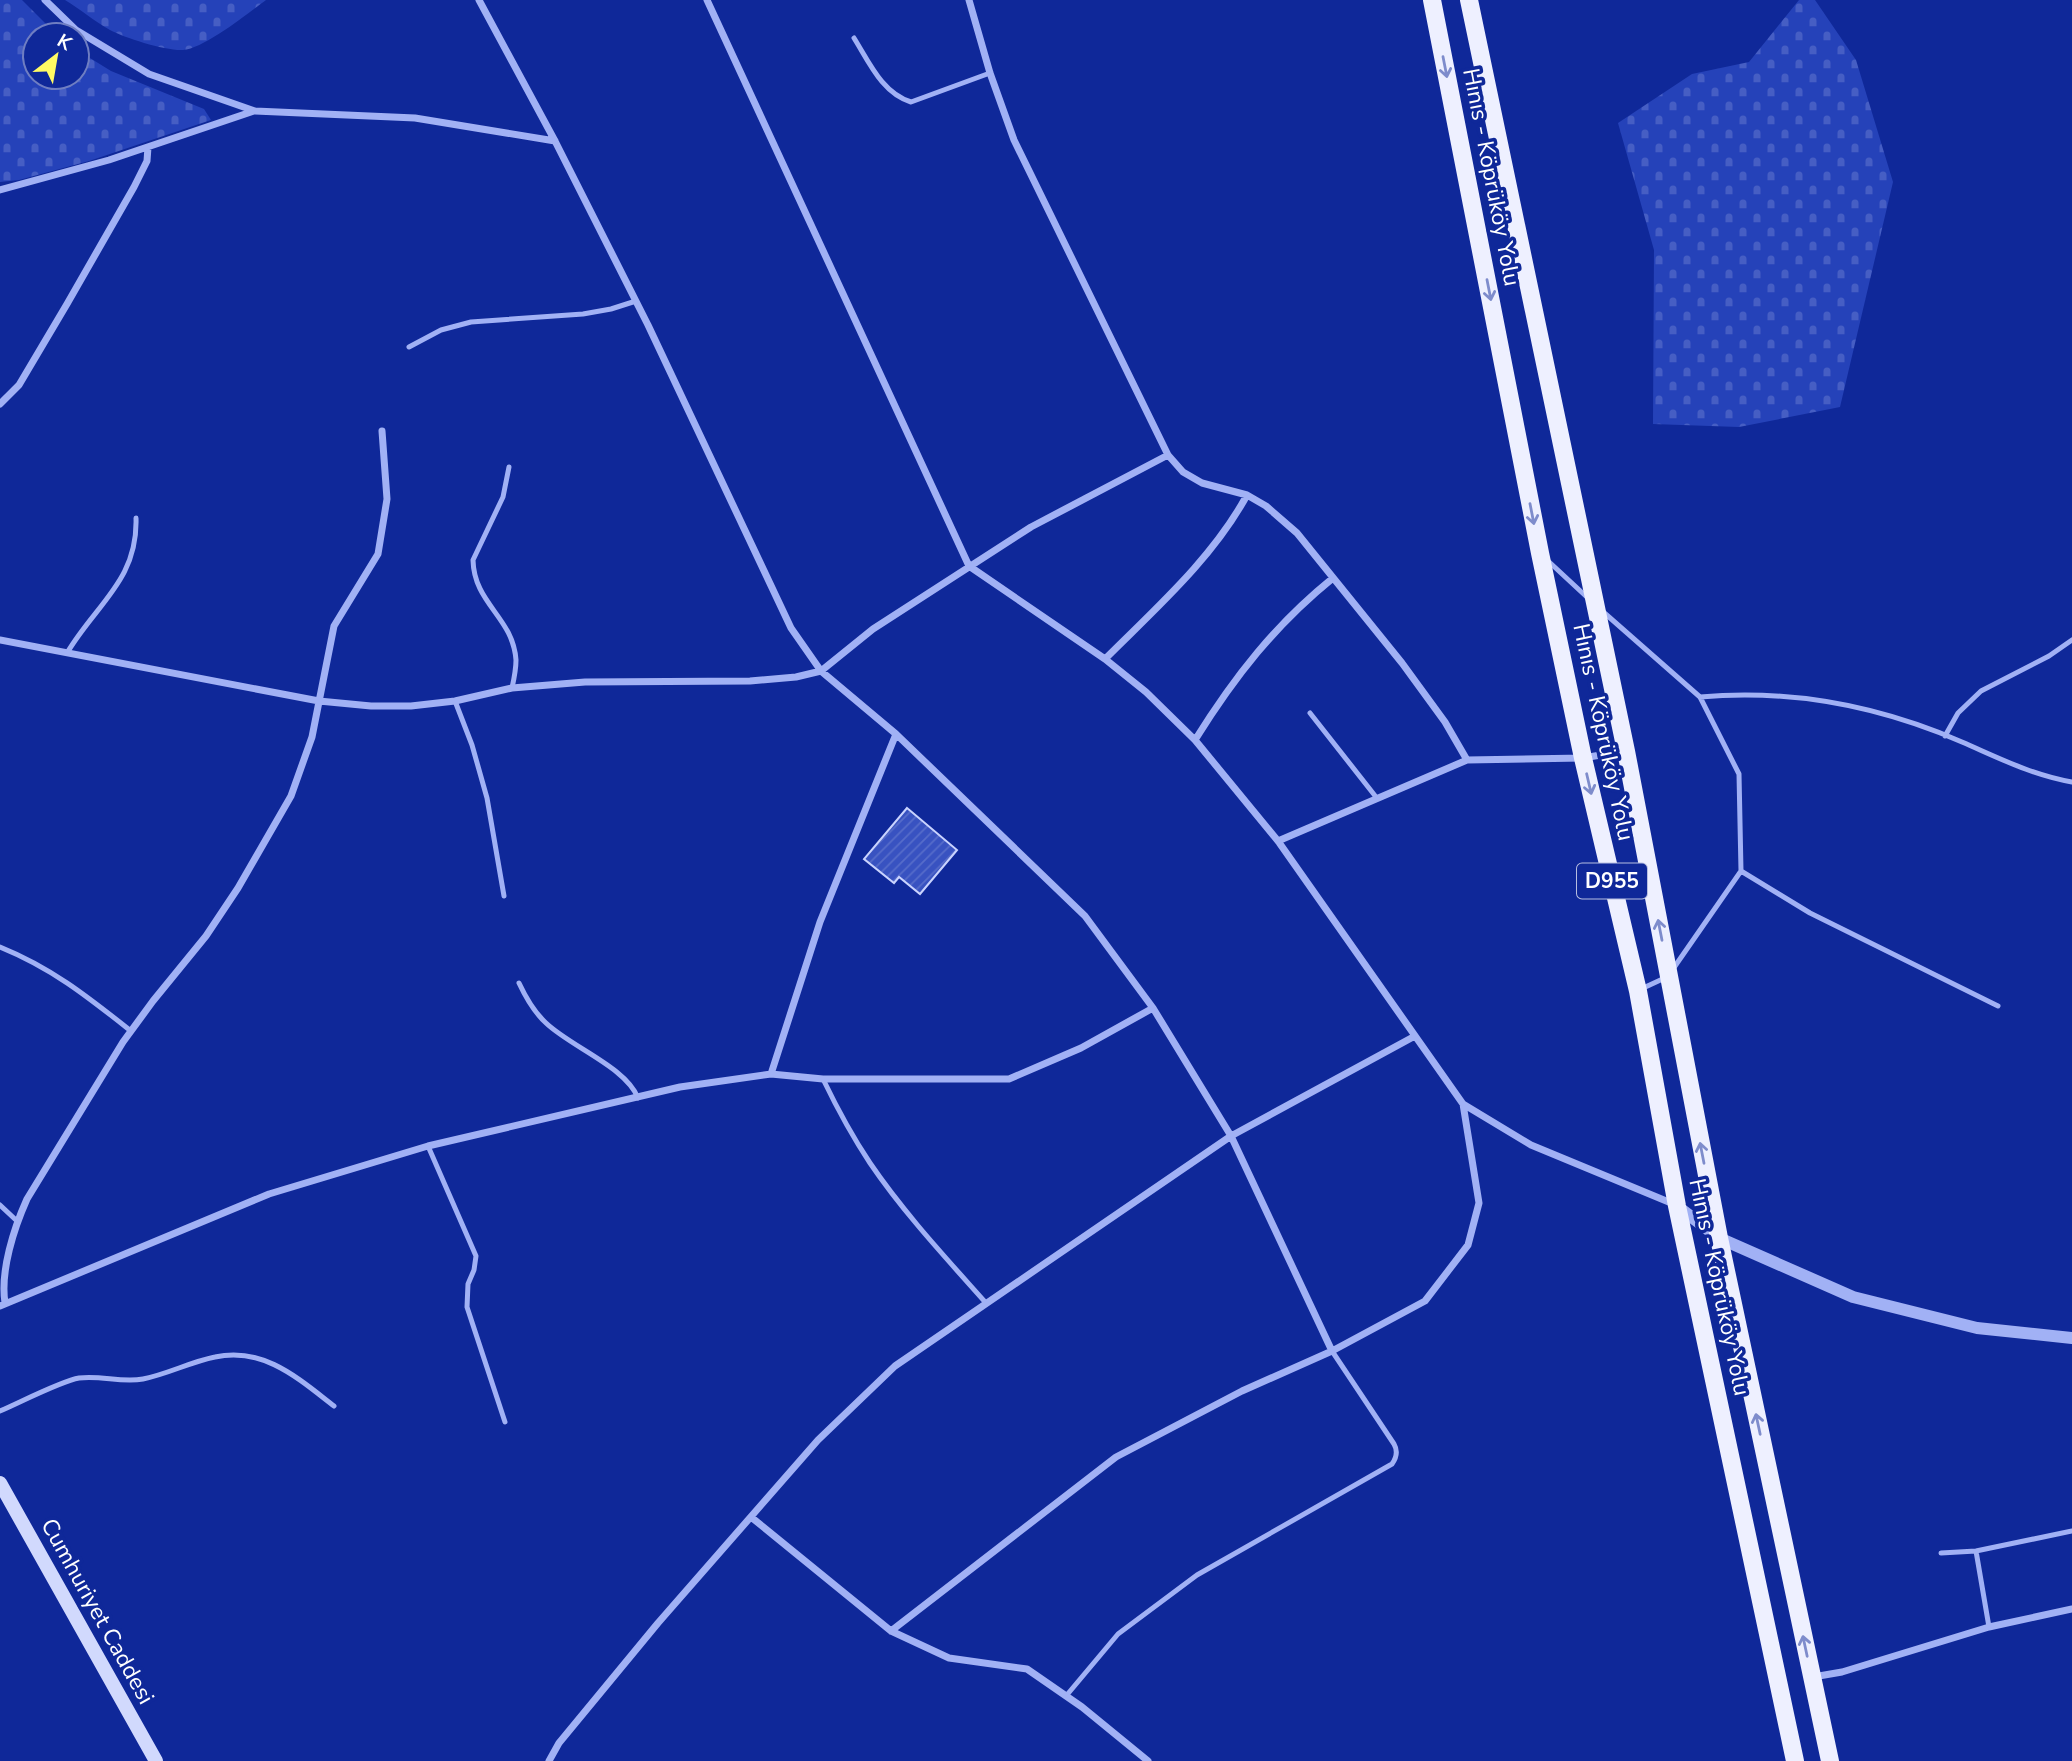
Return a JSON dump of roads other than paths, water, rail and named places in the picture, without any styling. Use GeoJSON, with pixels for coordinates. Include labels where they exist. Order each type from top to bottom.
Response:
{"type":"FeatureCollection","features":[{"type":"Feature","properties":{"kind":"main road","name":"Hınıs - Köprüköy Yolu"},"geometry":{"type":"LineString","coordinates":[[1432,0],[1540,553],[1583,758],[1638,991],[1677,1206],[1795,1761]]}},
{"type":"Feature","properties":{"kind":"main road","name":"Hınıs - Köprüköy Yolu"},"geometry":{"type":"LineString","coordinates":[[1469,0],[1626,751],[1719,1238],[1830,1761]]}},
{"type":"Feature","properties":{"kind":"main road","name":"Cumhuriyet Caddesi"},"geometry":{"type":"LineString","coordinates":[[0,1483],[154,1760]]}},
{"type":"Feature","properties":{"kind":"street"},"geometry":{"type":"LineString","coordinates":[[45,0],[76,30],[149,74],[255,111],[415,118],[555,141]]}},
{"type":"Feature","properties":{"kind":"street"},"geometry":{"type":"LineString","coordinates":[[480,0],[636,301],[791,628],[821,671],[896,734],[1085,916],[1153,1008],[1231,1136],[1332,1351]]}},
{"type":"Feature","properties":{"kind":"street"},"geometry":{"type":"LineString","coordinates":[[707,0],[968,566],[1104,659],[1146,692],[1195,740],[1278,841],[1463,1104],[1531,1145],[1677,1206],[1719,1238],[1853,1297],[1977,1328],[2072,1338]]}},
{"type":"Feature","properties":{"kind":"street"},"geometry":{"type":"LineString","coordinates":[[969,0],[990,73],[1014,140],[1168,455],[1183,472],[1202,483],[1247,495],[1266,506],[1297,533],[1402,663],[1445,722],[1467,760]]}},
{"type":"Feature","properties":{"kind":"street"},"geometry":{"type":"LineString","coordinates":[[0,190],[148,147],[255,111]]}},
{"type":"Feature","properties":{"kind":"street"},"geometry":{"type":"LineString","coordinates":[[0,404],[19,385],[67,304],[134,187],[147,161],[148,147]]}},
{"type":"Feature","properties":{"kind":"street"},"geometry":{"type":"LineString","coordinates":[[382,431],[387,499],[378,554],[334,626],[303,765],[291,796],[206,936],[131,1031],[27,1199],[17,1221],[2,1276],[3,1304],[269,1194],[428,1146],[680,1087],[771,1074],[822,1079],[1009,1079],[1081,1048],[1153,1008]]}},
{"type":"Feature","properties":{"kind":"street"},"geometry":{"type":"LineString","coordinates":[[0,640],[319,701],[398,706],[455,701],[512,688],[585,682],[750,681],[796,677],[821,671],[873,629],[1031,527],[1168,455]]}},
{"type":"Feature","properties":{"kind":"street"},"geometry":{"type":"LineString","coordinates":[[1104,659],[1215,543],[1237,514],[1247,495]]}},
{"type":"Feature","properties":{"kind":"street"},"geometry":{"type":"LineString","coordinates":[[1195,740],[1223,696],[1262,647],[1297,607],[1333,578]]}},
{"type":"Feature","properties":{"kind":"street"},"geometry":{"type":"LineString","coordinates":[[771,1074],[820,922],[896,734]]}},
{"type":"Feature","properties":{"kind":"street"},"geometry":{"type":"LineString","coordinates":[[1278,841],[1467,760],[1583,758],[1626,751]]}},
{"type":"Feature","properties":{"kind":"street"},"geometry":{"type":"LineString","coordinates":[[549,1761],[559,1743],[657,1623],[818,1440],[895,1366],[1231,1136],[1415,1036]]}},
{"type":"Feature","properties":{"kind":"street"},"geometry":{"type":"LineString","coordinates":[[891,1630],[1116,1457],[1242,1391],[1332,1351],[1425,1301],[1468,1245],[1479,1203],[1463,1104]]}},
{"type":"Feature","properties":{"kind":"street"},"geometry":{"type":"LineString","coordinates":[[751,1517],[891,1630],[949,1658],[1027,1669],[1066,1696],[1148,1761]]}},
{"type":"Feature","properties":{"kind":"street"},"geometry":{"type":"LineString","coordinates":[[1812,1678],[1989,1627],[2072,1609]]}},
{"type":"Feature","properties":{"kind":"lane"},"geometry":{"type":"LineString","coordinates":[[854,38],[885,87],[899,98],[911,102],[990,73]]}},
{"type":"Feature","properties":{"kind":"lane"},"geometry":{"type":"LineString","coordinates":[[409,347],[441,330],[471,322],[583,314],[636,301]]}},
{"type":"Feature","properties":{"kind":"lane"},"geometry":{"type":"LineString","coordinates":[[509,467],[503,497],[473,560],[473,570],[483,598],[498,616],[510,638],[516,663],[512,688]]}},
{"type":"Feature","properties":{"kind":"lane"},"geometry":{"type":"LineString","coordinates":[[67,653],[126,573],[135,547],[136,518]]}},
{"type":"Feature","properties":{"kind":"lane"},"geometry":{"type":"LineString","coordinates":[[1540,553],[1700,697],[1739,774],[1741,871],[1668,976],[1638,991]]}},
{"type":"Feature","properties":{"kind":"lane"},"geometry":{"type":"LineString","coordinates":[[1945,736],[1958,713],[1981,691],[2049,656],[2072,640]]}},
{"type":"Feature","properties":{"kind":"lane"},"geometry":{"type":"LineString","coordinates":[[1700,697],[1754,694],[1817,699],[1885,716],[1945,736],[2008,764],[2072,782]]}},
{"type":"Feature","properties":{"kind":"lane"},"geometry":{"type":"LineString","coordinates":[[455,701],[488,798],[504,896]]}},
{"type":"Feature","properties":{"kind":"lane"},"geometry":{"type":"LineString","coordinates":[[1310,713],[1376,797]]}},
{"type":"Feature","properties":{"kind":"lane"},"geometry":{"type":"LineString","coordinates":[[1741,871],[1810,913],[1998,1006]]}},
{"type":"Feature","properties":{"kind":"lane"},"geometry":{"type":"LineString","coordinates":[[0,947],[32,960],[70,983],[131,1031]]}},
{"type":"Feature","properties":{"kind":"lane"},"geometry":{"type":"LineString","coordinates":[[519,983],[526,999],[547,1024],[629,1080],[638,1098]]}},
{"type":"Feature","properties":{"kind":"lane"},"geometry":{"type":"LineString","coordinates":[[822,1079],[846,1125],[903,1208],[986,1303]]}},
{"type":"Feature","properties":{"kind":"lane"},"geometry":{"type":"LineString","coordinates":[[428,1146],[476,1256],[466,1292],[467,1307],[505,1422]]}},
{"type":"Feature","properties":{"kind":"lane"},"geometry":{"type":"LineString","coordinates":[[0,1205],[17,1221]]}},
{"type":"Feature","properties":{"kind":"lane"},"geometry":{"type":"LineString","coordinates":[[1066,1696],[1118,1634],[1197,1575],[1395,1460],[1396,1449],[1332,1351]]}},
{"type":"Feature","properties":{"kind":"lane"},"geometry":{"type":"LineString","coordinates":[[0,1411],[76,1378],[134,1380],[159,1375],[216,1356],[232,1355],[248,1356],[276,1364],[334,1406]]}},
{"type":"Feature","properties":{"kind":"lane"},"geometry":{"type":"LineString","coordinates":[[1941,1553],[1976,1551],[2072,1531]]}},
{"type":"Feature","properties":{"kind":"lane"},"geometry":{"type":"LineString","coordinates":[[1976,1551],[1989,1627]]}}]}
